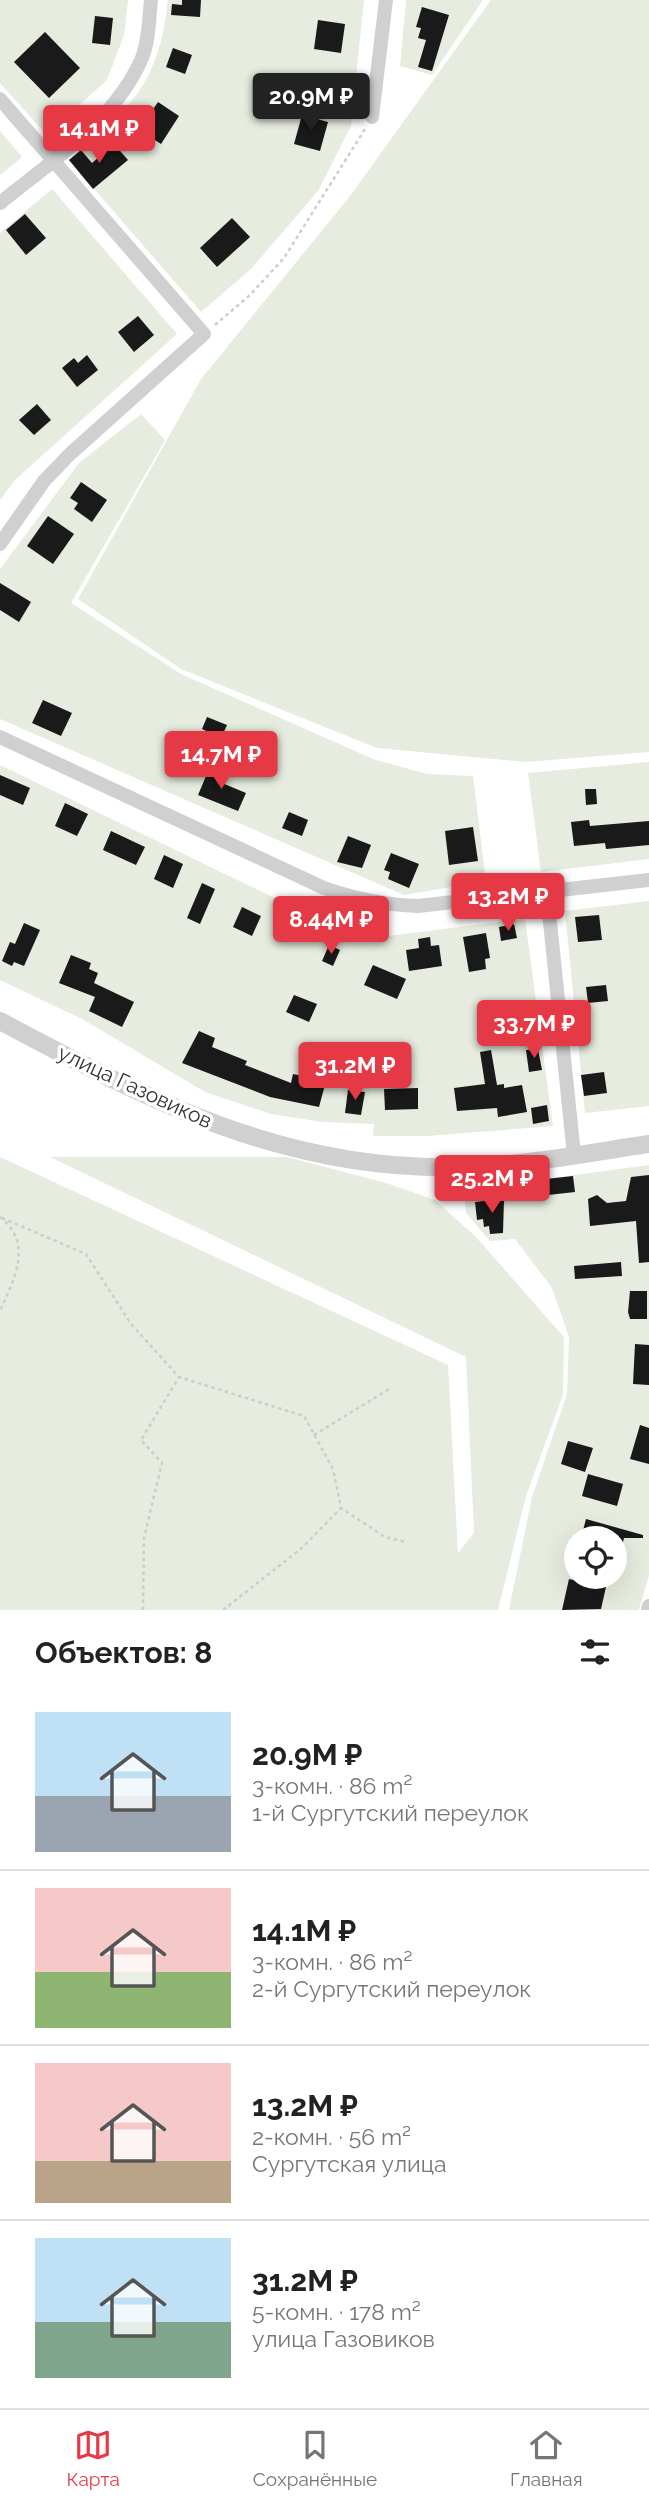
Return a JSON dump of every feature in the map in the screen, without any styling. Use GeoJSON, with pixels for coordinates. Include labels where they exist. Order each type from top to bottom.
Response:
{"type":"FeatureCollection","features":[{"type":"Feature","properties":{"kind":"street"},"geometry":{"type":"LineString","coordinates":[[0,203],[103,118],[124,90],[142,57],[151,0]]}},
{"type":"Feature","properties":{"kind":"street"},"geometry":{"type":"LineString","coordinates":[[372,117],[386,0]]}},
{"type":"Feature","properties":{"kind":"street"},"geometry":{"type":"LineString","coordinates":[[0,99],[204,334],[44,481],[0,544]]}},
{"type":"Feature","properties":{"kind":"street"},"geometry":{"type":"LineString","coordinates":[[0,737],[324,888],[355,899],[418,906],[649,880]]}},
{"type":"Feature","properties":{"kind":"street"},"geometry":{"type":"LineString","coordinates":[[547,893],[574,1154]]}},
{"type":"Feature","properties":{"kind":"street","name":"улица Газовиков"},"geometry":{"type":"LineString","coordinates":[[0,1020],[154,1101],[220,1127],[288,1146],[359,1160],[466,1167],[649,1144]]}},
{"type":"Feature","properties":{"kind":"path"},"geometry":{"type":"LineString","coordinates":[[204,334],[250,295],[284,258],[318,209],[372,117]]}},
{"type":"Feature","properties":{"kind":"path"},"geometry":{"type":"LineString","coordinates":[[0,1311],[17,1271],[19,1244],[15,1230],[1,1217]]}},
{"type":"Feature","properties":{"kind":"path"},"geometry":{"type":"LineString","coordinates":[[1,1217],[86,1254],[131,1324],[179,1377],[304,1416],[333,1469],[341,1508],[386,1537],[406,1542]]}},
{"type":"Feature","properties":{"kind":"path"},"geometry":{"type":"LineString","coordinates":[[143,1610],[144,1538],[162,1463],[141,1440],[179,1377]]}},
{"type":"Feature","properties":{"kind":"path"},"geometry":{"type":"LineString","coordinates":[[314,1435],[389,1388]]}},
{"type":"Feature","properties":{"kind":"path"},"geometry":{"type":"LineString","coordinates":[[223,1610],[303,1547],[341,1508]]}},
{"type":"Feature","properties":{"kind":"shaded area"},"geometry":{"type":"Polygon","coordinates":[[[0,0],[128,0],[124,35],[107,80],[46,134],[0,83],[0,0]]]}},
{"type":"Feature","properties":{"kind":"shaded area"},"geometry":{"type":"Polygon","coordinates":[[[168,0],[364,0],[351,126],[318,191],[251,269],[201,312],[69,160],[109,125],[138,92],[157,53],[168,0]]]}},
{"type":"Feature","properties":{"kind":"shaded area"},"geometry":{"type":"Polygon","coordinates":[[[406,0],[483,0],[432,75],[400,66],[406,0]]]}},
{"type":"Feature","properties":{"kind":"shaded area"},"geometry":{"type":"Polygon","coordinates":[[[491,0],[649,0],[649,752],[526,762],[377,748],[181,669],[78,599],[201,379],[350,196],[491,0]]]}},
{"type":"Feature","properties":{"kind":"shaded area"},"geometry":{"type":"Polygon","coordinates":[[[0,131],[22,157],[0,175],[0,131]]]}},
{"type":"Feature","properties":{"kind":"shaded area"},"geometry":{"type":"Polygon","coordinates":[[[52,189],[177,334],[15,480],[0,500],[0,233],[52,189]]]}},
{"type":"Feature","properties":{"kind":"shaded area"},"geometry":{"type":"Polygon","coordinates":[[[141,414],[165,440],[71,603],[181,674],[373,759],[427,774],[473,776],[486,881],[404,895],[0,719],[0,569],[79,463],[141,414]]]}},
{"type":"Feature","properties":{"kind":"shaded area"},"geometry":{"type":"Polygon","coordinates":[[[649,762],[649,859],[541,872],[528,773],[649,762]]]}},
{"type":"Feature","properties":{"kind":"shaded area"},"geometry":{"type":"Polygon","coordinates":[[[0,765],[287,904],[283,911],[347,941],[525,919],[553,1126],[428,1136],[373,1136],[374,1124],[323,1122],[271,1114],[205,1092],[84,1020],[0,980],[0,765]]]}},
{"type":"Feature","properties":{"kind":"shaded area"},"geometry":{"type":"Polygon","coordinates":[[[649,901],[649,1106],[585,1113],[565,911],[649,901]]]}},
{"type":"Feature","properties":{"kind":"shaded area"},"geometry":{"type":"Polygon","coordinates":[[[0,1157],[448,1365],[458,1553],[474,1533],[466,1357],[50,1157],[287,1157],[386,1183],[435,1200],[475,1236],[564,1337],[563,1395],[526,1496],[498,1610],[0,1610],[0,1157]]]}},
{"type":"Feature","properties":{"kind":"shaded area"},"geometry":{"type":"Polygon","coordinates":[[[649,1165],[649,1575],[639,1610],[509,1610],[532,1497],[567,1394],[569,1337],[552,1288],[515,1239],[490,1241],[466,1213],[464,1190],[649,1165]]]}},
{"type":"Feature","properties":{"kind":"building"},"geometry":{"type":"Polygon","coordinates":[[[182,0],[201,0],[200,17],[171,15],[172,4],[182,5],[182,0]]]}},
{"type":"Feature","properties":{"kind":"building"},"geometry":{"type":"Polygon","coordinates":[[[422,7],[449,15],[432,71],[418,67],[426,40],[418,38],[421,28],[416,27],[422,7]]]}},
{"type":"Feature","properties":{"kind":"building"},"geometry":{"type":"Polygon","coordinates":[[[95,16],[113,18],[110,45],[92,43],[95,16]]]}},
{"type":"Feature","properties":{"kind":"building"},"geometry":{"type":"Polygon","coordinates":[[[318,20],[345,24],[341,53],[314,49],[318,20]]]}},
{"type":"Feature","properties":{"kind":"building"},"geometry":{"type":"Polygon","coordinates":[[[45,32],[80,68],[49,98],[14,62],[45,32]]]}},
{"type":"Feature","properties":{"kind":"building"},"geometry":{"type":"Polygon","coordinates":[[[173,48],[192,55],[185,74],[166,67],[173,48]]]}},
{"type":"Feature","properties":{"kind":"building"},"geometry":{"type":"Polygon","coordinates":[[[158,102],[179,116],[161,144],[139,130],[158,102]]]}},
{"type":"Feature","properties":{"kind":"building"},"geometry":{"type":"Polygon","coordinates":[[[302,115],[328,122],[320,151],[294,144],[302,115]]]}},
{"type":"Feature","properties":{"kind":"building"},"geometry":{"type":"Polygon","coordinates":[[[114,144],[128,160],[93,189],[69,160],[81,150],[92,163],[114,144]]]}},
{"type":"Feature","properties":{"kind":"building"},"geometry":{"type":"Polygon","coordinates":[[[25,214],[46,238],[26,255],[6,230],[25,214]]]}},
{"type":"Feature","properties":{"kind":"building"},"geometry":{"type":"Polygon","coordinates":[[[232,218],[250,237],[217,267],[200,248],[232,218]]]}},
{"type":"Feature","properties":{"kind":"building"},"geometry":{"type":"Polygon","coordinates":[[[138,316],[154,335],[134,352],[118,332],[138,316]]]}},
{"type":"Feature","properties":{"kind":"building"},"geometry":{"type":"Polygon","coordinates":[[[87,355],[98,370],[77,387],[62,368],[74,358],[78,363],[87,355]]]}},
{"type":"Feature","properties":{"kind":"building"},"geometry":{"type":"Polygon","coordinates":[[[37,404],[51,420],[34,435],[19,420],[37,404]]]}},
{"type":"Feature","properties":{"kind":"building"},"geometry":{"type":"Polygon","coordinates":[[[81,482],[107,500],[92,522],[74,509],[78,503],[70,498],[81,482]]]}},
{"type":"Feature","properties":{"kind":"building"},"geometry":{"type":"Polygon","coordinates":[[[48,516],[74,534],[53,564],[27,546],[48,516]]]}},
{"type":"Feature","properties":{"kind":"building"},"geometry":{"type":"Polygon","coordinates":[[[0,583],[31,602],[19,622],[0,610],[0,583]]]}},
{"type":"Feature","properties":{"kind":"building"},"geometry":{"type":"Polygon","coordinates":[[[43,700],[72,713],[61,736],[32,723],[43,700]]]}},
{"type":"Feature","properties":{"kind":"building"},"geometry":{"type":"Polygon","coordinates":[[[207,717],[227,725],[221,738],[202,729],[207,717]]]}},
{"type":"Feature","properties":{"kind":"building"},"geometry":{"type":"Polygon","coordinates":[[[209,769],[225,776],[222,783],[246,793],[238,811],[198,795],[209,769]]]}},
{"type":"Feature","properties":{"kind":"building"},"geometry":{"type":"Polygon","coordinates":[[[0,775],[30,788],[23,805],[0,795],[0,775]]]}},
{"type":"Feature","properties":{"kind":"building"},"geometry":{"type":"Polygon","coordinates":[[[585,789],[596,789],[597,804],[586,805],[585,789]]]}},
{"type":"Feature","properties":{"kind":"building"},"geometry":{"type":"Polygon","coordinates":[[[65,803],[88,814],[77,836],[55,826],[65,803]]]}},
{"type":"Feature","properties":{"kind":"building"},"geometry":{"type":"Polygon","coordinates":[[[289,812],[308,820],[302,836],[282,828],[289,812]]]}},
{"type":"Feature","properties":{"kind":"building"},"geometry":{"type":"Polygon","coordinates":[[[589,820],[590,826],[649,821],[649,845],[606,849],[605,843],[574,846],[571,822],[589,820]]]}},
{"type":"Feature","properties":{"kind":"building"},"geometry":{"type":"Polygon","coordinates":[[[473,827],[478,861],[449,865],[445,831],[473,827]]]}},
{"type":"Feature","properties":{"kind":"building"},"geometry":{"type":"Polygon","coordinates":[[[111,831],[145,847],[136,865],[103,850],[111,831]]]}},
{"type":"Feature","properties":{"kind":"building"},"geometry":{"type":"Polygon","coordinates":[[[348,836],[371,845],[362,868],[337,862],[348,836]]]}},
{"type":"Feature","properties":{"kind":"building"},"geometry":{"type":"Polygon","coordinates":[[[391,853],[419,864],[409,888],[388,879],[390,872],[384,870],[391,853]]]}},
{"type":"Feature","properties":{"kind":"building"},"geometry":{"type":"Polygon","coordinates":[[[164,855],[183,864],[173,888],[154,879],[164,855]]]}},
{"type":"Feature","properties":{"kind":"building"},"geometry":{"type":"Polygon","coordinates":[[[202,883],[215,889],[200,924],[187,918],[202,883]]]}},
{"type":"Feature","properties":{"kind":"building"},"geometry":{"type":"Polygon","coordinates":[[[242,907],[261,916],[252,936],[233,927],[242,907]]]}},
{"type":"Feature","properties":{"kind":"building"},"geometry":{"type":"Polygon","coordinates":[[[599,915],[602,940],[578,942],[575,917],[599,915]]]}},
{"type":"Feature","properties":{"kind":"building"},"geometry":{"type":"Polygon","coordinates":[[[24,923],[40,930],[24,966],[14,962],[12,966],[2,961],[10,942],[15,944],[24,923]]]}},
{"type":"Feature","properties":{"kind":"building"},"geometry":{"type":"Polygon","coordinates":[[[514,924],[517,938],[501,941],[499,927],[514,924]]]}},
{"type":"Feature","properties":{"kind":"building"},"geometry":{"type":"Polygon","coordinates":[[[486,933],[490,958],[485,959],[486,969],[469,972],[463,937],[486,933]]]}},
{"type":"Feature","properties":{"kind":"building"},"geometry":{"type":"Polygon","coordinates":[[[430,937],[431,946],[439,945],[442,966],[409,971],[406,950],[419,948],[418,939],[430,937]]]}},
{"type":"Feature","properties":{"kind":"building"},"geometry":{"type":"Polygon","coordinates":[[[329,945],[340,950],[333,966],[322,961],[329,945]]]}},
{"type":"Feature","properties":{"kind":"building"},"geometry":{"type":"Polygon","coordinates":[[[71,955],[91,963],[89,969],[98,973],[94,983],[134,1002],[122,1027],[89,1011],[95,997],[59,983],[71,955]]]}},
{"type":"Feature","properties":{"kind":"building"},"geometry":{"type":"Polygon","coordinates":[[[373,965],[406,979],[397,999],[364,985],[373,965]]]}},
{"type":"Feature","properties":{"kind":"building"},"geometry":{"type":"Polygon","coordinates":[[[606,985],[608,1001],[588,1003],[586,987],[606,985]]]}},
{"type":"Feature","properties":{"kind":"building"},"geometry":{"type":"Polygon","coordinates":[[[294,995],[317,1004],[309,1022],[286,1012],[294,995]]]}},
{"type":"Feature","properties":{"kind":"building"},"geometry":{"type":"Polygon","coordinates":[[[199,1031],[215,1038],[212,1047],[247,1061],[245,1065],[291,1083],[293,1074],[326,1081],[319,1107],[270,1097],[182,1063],[199,1031]]]}},
{"type":"Feature","properties":{"kind":"building"},"geometry":{"type":"Polygon","coordinates":[[[538,1049],[542,1070],[529,1072],[526,1050],[538,1049]]]}},
{"type":"Feature","properties":{"kind":"building"},"geometry":{"type":"Polygon","coordinates":[[[491,1050],[497,1085],[504,1084],[504,1088],[522,1085],[527,1112],[498,1117],[497,1108],[457,1111],[454,1088],[485,1084],[480,1052],[491,1050]]]}},
{"type":"Feature","properties":{"kind":"building"},"geometry":{"type":"Polygon","coordinates":[[[604,1072],[607,1093],[584,1096],[581,1075],[604,1072]]]}},
{"type":"Feature","properties":{"kind":"building"},"geometry":{"type":"Polygon","coordinates":[[[418,1088],[418,1109],[385,1110],[384,1089],[418,1088]]]}},
{"type":"Feature","properties":{"kind":"building"},"geometry":{"type":"Polygon","coordinates":[[[348,1090],[365,1092],[361,1115],[345,1113],[348,1090]]]}},
{"type":"Feature","properties":{"kind":"building"},"geometry":{"type":"Polygon","coordinates":[[[547,1105],[549,1121],[533,1124],[531,1108],[547,1105]]]}},
{"type":"Feature","properties":{"kind":"building"},"geometry":{"type":"Polygon","coordinates":[[[649,1175],[649,1262],[639,1263],[636,1221],[590,1226],[588,1199],[597,1195],[607,1203],[626,1201],[631,1177],[649,1175]]]}},
{"type":"Feature","properties":{"kind":"building"},"geometry":{"type":"Polygon","coordinates":[[[573,1176],[575,1192],[548,1195],[546,1179],[573,1176]]]}},
{"type":"Feature","properties":{"kind":"building"},"geometry":{"type":"Polygon","coordinates":[[[504,1199],[503,1233],[490,1234],[489,1226],[484,1227],[483,1219],[477,1220],[475,1202],[504,1199]]]}},
{"type":"Feature","properties":{"kind":"building"},"geometry":{"type":"Polygon","coordinates":[[[621,1262],[622,1276],[575,1279],[574,1266],[621,1262]]]}},
{"type":"Feature","properties":{"kind":"building"},"geometry":{"type":"Polygon","coordinates":[[[630,1291],[647,1291],[647,1319],[630,1319],[630,1291]]]}},
{"type":"Feature","properties":{"kind":"building"},"geometry":{"type":"Polygon","coordinates":[[[635,1344],[649,1345],[649,1385],[633,1384],[635,1344]]]}},
{"type":"Feature","properties":{"kind":"building"},"geometry":{"type":"Polygon","coordinates":[[[640,1425],[649,1428],[649,1464],[630,1459],[640,1425]]]}},
{"type":"Feature","properties":{"kind":"building"},"geometry":{"type":"Polygon","coordinates":[[[568,1441],[593,1448],[585,1472],[561,1464],[568,1441]]]}},
{"type":"Feature","properties":{"kind":"building"},"geometry":{"type":"Polygon","coordinates":[[[588,1474],[623,1484],[617,1506],[582,1496],[588,1474]]]}},
{"type":"Feature","properties":{"kind":"building"},"geometry":{"type":"Polygon","coordinates":[[[586,1519],[611,1526],[584,1526],[586,1519]]]}},
{"type":"Feature","properties":{"kind":"building"},"geometry":{"type":"Polygon","coordinates":[[[627,1531],[643,1535],[643,1538],[627,1538],[627,1531]]]}},
{"type":"Feature","properties":{"kind":"building"},"geometry":{"type":"Polygon","coordinates":[[[567,1589],[606,1589],[601,1609],[562,1610],[567,1589]]]}}]}
